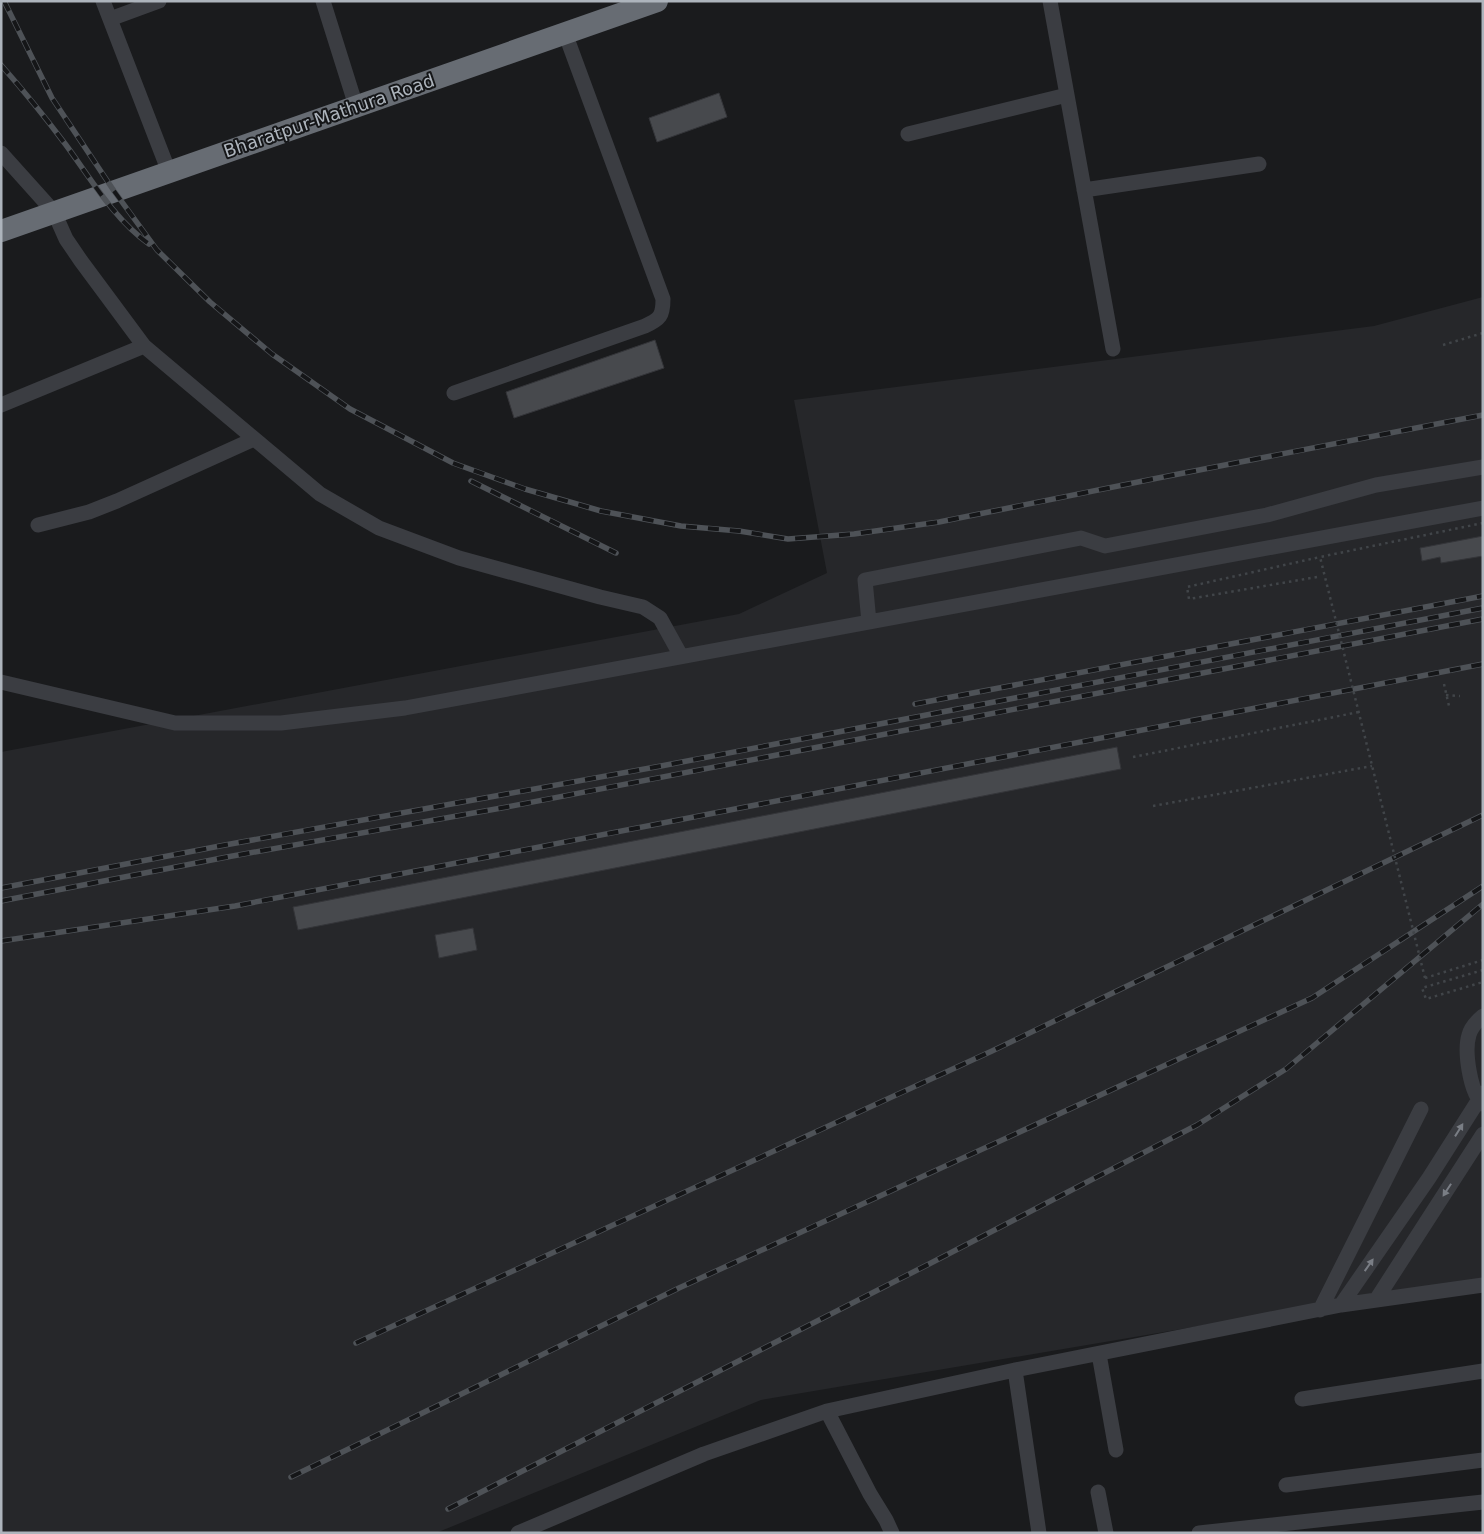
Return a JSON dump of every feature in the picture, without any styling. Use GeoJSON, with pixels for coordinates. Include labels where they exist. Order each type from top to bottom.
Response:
{"type":"FeatureCollection","features":[{"type":"Feature","properties":{"kind":"highway","name":"Bharatpur-Mathura Road"},"geometry":{"type":"LineString","coordinates":[[1,232],[657,1]]}},
{"type":"Feature","properties":{"kind":"street"},"geometry":{"type":"LineString","coordinates":[[103,1],[169,172]]}},
{"type":"Feature","properties":{"kind":"street"},"geometry":{"type":"LineString","coordinates":[[110,19],[159,1]]}},
{"type":"Feature","properties":{"kind":"street"},"geometry":{"type":"LineString","coordinates":[[323,1],[356,106]]}},
{"type":"Feature","properties":{"kind":"street"},"geometry":{"type":"LineString","coordinates":[[1050,1],[1113,348]]}},
{"type":"Feature","properties":{"kind":"street"},"geometry":{"type":"LineString","coordinates":[[454,393],[645,326],[657,320],[663,311],[663,299],[565,33]]}},
{"type":"Feature","properties":{"kind":"street"},"geometry":{"type":"LineString","coordinates":[[908,134],[1067,95]]}},
{"type":"Feature","properties":{"kind":"street"},"geometry":{"type":"LineString","coordinates":[[1,153],[54,212],[66,239],[76,254],[144,346],[320,494],[379,528],[459,558],[643,607],[660,618],[681,656]]}},
{"type":"Feature","properties":{"kind":"street"},"geometry":{"type":"LineString","coordinates":[[1084,190],[1259,164]]}},
{"type":"Feature","properties":{"kind":"street"},"geometry":{"type":"LineString","coordinates":[[1,405],[144,346]]}},
{"type":"Feature","properties":{"kind":"street"},"geometry":{"type":"LineString","coordinates":[[38,525],[89,512],[254,439]]}},
{"type":"Feature","properties":{"kind":"street"},"geometry":{"type":"LineString","coordinates":[[869,622],[865,580],[1081,538],[1105,546],[1160,537],[1267,515],[1376,485],[1483,467]]}},
{"type":"Feature","properties":{"kind":"street"},"geometry":{"type":"LineString","coordinates":[[1,682],[175,723],[281,723],[405,708],[1483,508]]}},
{"type":"Feature","properties":{"kind":"street"},"geometry":{"type":"LineString","coordinates":[[1341,1305],[1481,1099],[1467,1057],[1467,1044],[1473,1026],[1483,1016]]}},
{"type":"Feature","properties":{"kind":"street"},"geometry":{"type":"LineString","coordinates":[[1320,1310],[1421,1109]]}},
{"type":"Feature","properties":{"kind":"street"},"geometry":{"type":"LineString","coordinates":[[1376,1300],[1482,1135]]}},
{"type":"Feature","properties":{"kind":"street"},"geometry":{"type":"LineString","coordinates":[[518,1533],[704,1454],[827,1411],[1015,1370],[1341,1305],[1483,1285]]}},
{"type":"Feature","properties":{"kind":"street"},"geometry":{"type":"LineString","coordinates":[[1100,1354],[1116,1450]]}},
{"type":"Feature","properties":{"kind":"street"},"geometry":{"type":"LineString","coordinates":[[1015,1370],[1039,1533]]}},
{"type":"Feature","properties":{"kind":"street"},"geometry":{"type":"LineString","coordinates":[[1302,1399],[1483,1371]]}},
{"type":"Feature","properties":{"kind":"street"},"geometry":{"type":"LineString","coordinates":[[827,1411],[892,1533]]}},
{"type":"Feature","properties":{"kind":"street"},"geometry":{"type":"LineString","coordinates":[[1286,1484],[1483,1460]]}},
{"type":"Feature","properties":{"kind":"street"},"geometry":{"type":"LineString","coordinates":[[1098,1492],[1106,1533]]}},
{"type":"Feature","properties":{"kind":"street"},"geometry":{"type":"LineString","coordinates":[[1200,1533],[1483,1502]]}},
{"type":"Feature","properties":{"kind":"path"},"geometry":{"type":"LineString","coordinates":[[1442,345],[1483,333]]}},
{"type":"Feature","properties":{"kind":"path"},"geometry":{"type":"LineString","coordinates":[[1317,577],[1190,599],[1187,587],[1483,523]]}},
{"type":"Feature","properties":{"kind":"path"},"geometry":{"type":"LineString","coordinates":[[1320,557],[1425,978],[1483,960]]}},
{"type":"Feature","properties":{"kind":"path"},"geometry":{"type":"LineString","coordinates":[[1444,684],[1449,706]]}},
{"type":"Feature","properties":{"kind":"path"},"geometry":{"type":"LineString","coordinates":[[1446,695],[1460,696]]}},
{"type":"Feature","properties":{"kind":"path"},"geometry":{"type":"LineString","coordinates":[[1133,757],[1359,712]]}},
{"type":"Feature","properties":{"kind":"path"},"geometry":{"type":"LineString","coordinates":[[1153,806],[1372,766]]}},
{"type":"Feature","properties":{"kind":"path"},"geometry":{"type":"LineString","coordinates":[[1483,970],[1422,988],[1426,999],[1483,982]]}},
{"type":"Feature","properties":{"kind":"shaded area"},"geometry":{"type":"Polygon","coordinates":[[[1483,297],[1483,1278],[761,1400],[436,1533],[1,1533],[1,752],[739,614],[827,573],[794,400],[1374,326],[1483,297]]]}},
{"type":"Feature","properties":{"kind":"building"},"geometry":{"type":"Polygon","coordinates":[[[719,93],[727,117],[657,142],[649,118],[719,93]]]}},
{"type":"Feature","properties":{"kind":"building"},"geometry":{"type":"Polygon","coordinates":[[[655,340],[664,368],[514,418],[506,392],[655,340]]]}},
{"type":"Feature","properties":{"kind":"building"},"geometry":{"type":"Polygon","coordinates":[[[1483,536],[1483,556],[1441,563],[1440,557],[1422,561],[1420,548],[1483,536]]]}},
{"type":"Feature","properties":{"kind":"building"},"geometry":{"type":"Polygon","coordinates":[[[1117,747],[1121,769],[298,930],[293,907],[1117,747]]]}},
{"type":"Feature","properties":{"kind":"building"},"geometry":{"type":"Polygon","coordinates":[[[473,928],[477,950],[439,958],[435,935],[473,928]]]}},
{"type":"Feature","properties":{"kind":"railway"},"geometry":{"type":"LineString","coordinates":[[4,1],[52,98],[114,191],[157,250],[210,302],[272,354],[350,409],[453,463],[525,489],[601,511],[681,526],[739,531],[788,539],[854,534],[939,522],[1483,415]]}},
{"type":"Feature","properties":{"kind":"railway"},"geometry":{"type":"LineString","coordinates":[[1,65],[50,124],[114,211],[136,234],[149,244]]}},
{"type":"Feature","properties":{"kind":"railway"},"geometry":{"type":"LineString","coordinates":[[471,481],[616,553]]}},
{"type":"Feature","properties":{"kind":"railway"},"geometry":{"type":"LineString","coordinates":[[915,704],[1483,596]]}},
{"type":"Feature","properties":{"kind":"railway"},"geometry":{"type":"LineString","coordinates":[[1,888],[225,845],[661,766],[1483,608]]}},
{"type":"Feature","properties":{"kind":"railway"},"geometry":{"type":"LineString","coordinates":[[1,901],[227,857],[507,807],[1483,619]]}},
{"type":"Feature","properties":{"kind":"railway"},"geometry":{"type":"LineString","coordinates":[[1,941],[235,906],[1483,664]]}},
{"type":"Feature","properties":{"kind":"railway"},"geometry":{"type":"LineString","coordinates":[[356,1343],[992,1051],[1483,815]]}},
{"type":"Feature","properties":{"kind":"railway"},"geometry":{"type":"LineString","coordinates":[[291,1477],[679,1288],[1312,998],[1483,886]]}},
{"type":"Feature","properties":{"kind":"railway"},"geometry":{"type":"LineString","coordinates":[[448,1509],[1197,1125],[1286,1069],[1483,904]]}}]}
